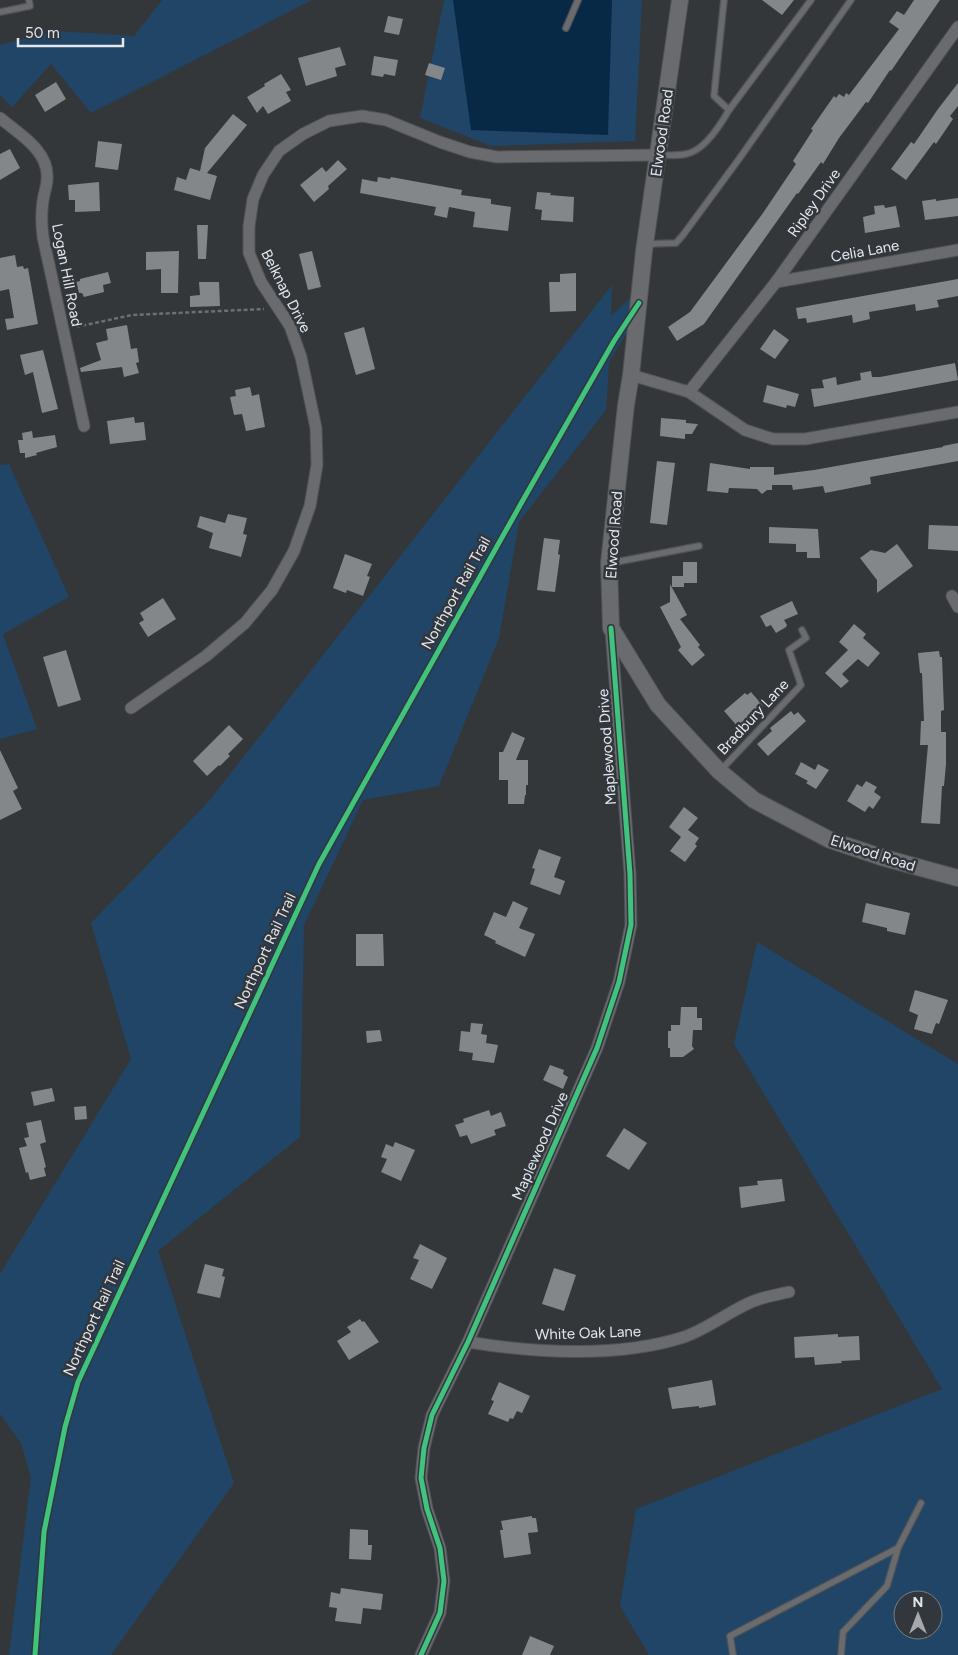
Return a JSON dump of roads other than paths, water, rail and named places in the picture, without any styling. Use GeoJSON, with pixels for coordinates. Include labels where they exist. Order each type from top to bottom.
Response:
{"type":"FeatureCollection","features":[{"type":"Feature","properties":{"kind":"main road","name":"Elwood Road"},"geometry":{"type":"LineString","coordinates":[[680,0],[645,244],[626,405],[609,563],[610,628],[658,705],[720,771],[754,800],[830,840],[881,857],[958,878]]}},
{"type":"Feature","properties":{"kind":"street","name":"Ripley Drive"},"geometry":{"type":"LineString","coordinates":[[689,392],[776,282],[958,27]]}},
{"type":"Feature","properties":{"kind":"street","name":"Belknap Drive"},"geometry":{"type":"LineString","coordinates":[[132,708],[206,656],[245,623],[272,590],[294,551],[310,506],[317,465],[316,428],[301,357],[290,326],[261,282],[249,253],[249,226],[253,200],[263,175],[279,151],[303,134],[329,121],[362,116],[386,120],[470,152],[497,157],[659,155]]}},
{"type":"Feature","properties":{"kind":"street","name":"Logan Hill Road"},"geometry":{"type":"LineString","coordinates":[[0,118],[31,143],[45,163],[48,182],[41,220],[42,237],[84,426]]}},
{"type":"Feature","properties":{"kind":"street","name":"Celia Lane"},"geometry":{"type":"LineString","coordinates":[[776,282],[958,250]]}},
{"type":"Feature","properties":{"kind":"street"},"geometry":{"type":"LineString","coordinates":[[631,375],[689,392],[745,430],[773,439],[804,439],[958,412]]}},
{"type":"Feature","properties":{"kind":"street","name":"Maplewood Drive"},"geometry":{"type":"LineString","coordinates":[[421,1655],[440,1613],[444,1582],[440,1548],[427,1509],[421,1478],[424,1448],[432,1415],[468,1342],[597,1048],[619,982],[631,925],[630,874],[610,628]]}},
{"type":"Feature","properties":{"kind":"street","name":"White Oak Lane"},"geometry":{"type":"LineString","coordinates":[[468,1342],[511,1349],[541,1350],[615,1350],[649,1346],[686,1336],[750,1302],[789,1292]]}},
{"type":"Feature","properties":{"kind":"lane"},"geometry":{"type":"LineString","coordinates":[[0,12],[30,6],[29,0]]}},
{"type":"Feature","properties":{"kind":"lane"},"geometry":{"type":"LineString","coordinates":[[566,28],[578,0]]}},
{"type":"Feature","properties":{"kind":"lane"},"geometry":{"type":"LineString","coordinates":[[724,0],[714,96],[729,110]]}},
{"type":"Feature","properties":{"kind":"lane"},"geometry":{"type":"LineString","coordinates":[[659,155],[688,154],[702,145],[719,128],[729,110],[811,0]]}},
{"type":"Feature","properties":{"kind":"lane"},"geometry":{"type":"LineString","coordinates":[[645,244],[676,243],[683,235],[851,0]]}},
{"type":"Feature","properties":{"kind":"lane"},"geometry":{"type":"LineString","coordinates":[[609,563],[699,546]]}},
{"type":"Feature","properties":{"kind":"lane","name":"Bradbury Lane"},"geometry":{"type":"LineString","coordinates":[[720,771],[802,684],[789,650],[806,638],[802,630]]}},
{"type":"Feature","properties":{"kind":"lane"},"geometry":{"type":"LineString","coordinates":[[841,1655],[843,1632],[887,1586],[898,1548],[921,1503]]}},
{"type":"Feature","properties":{"kind":"lane"},"geometry":{"type":"LineString","coordinates":[[733,1655],[730,1636],[898,1548]]}}]}
